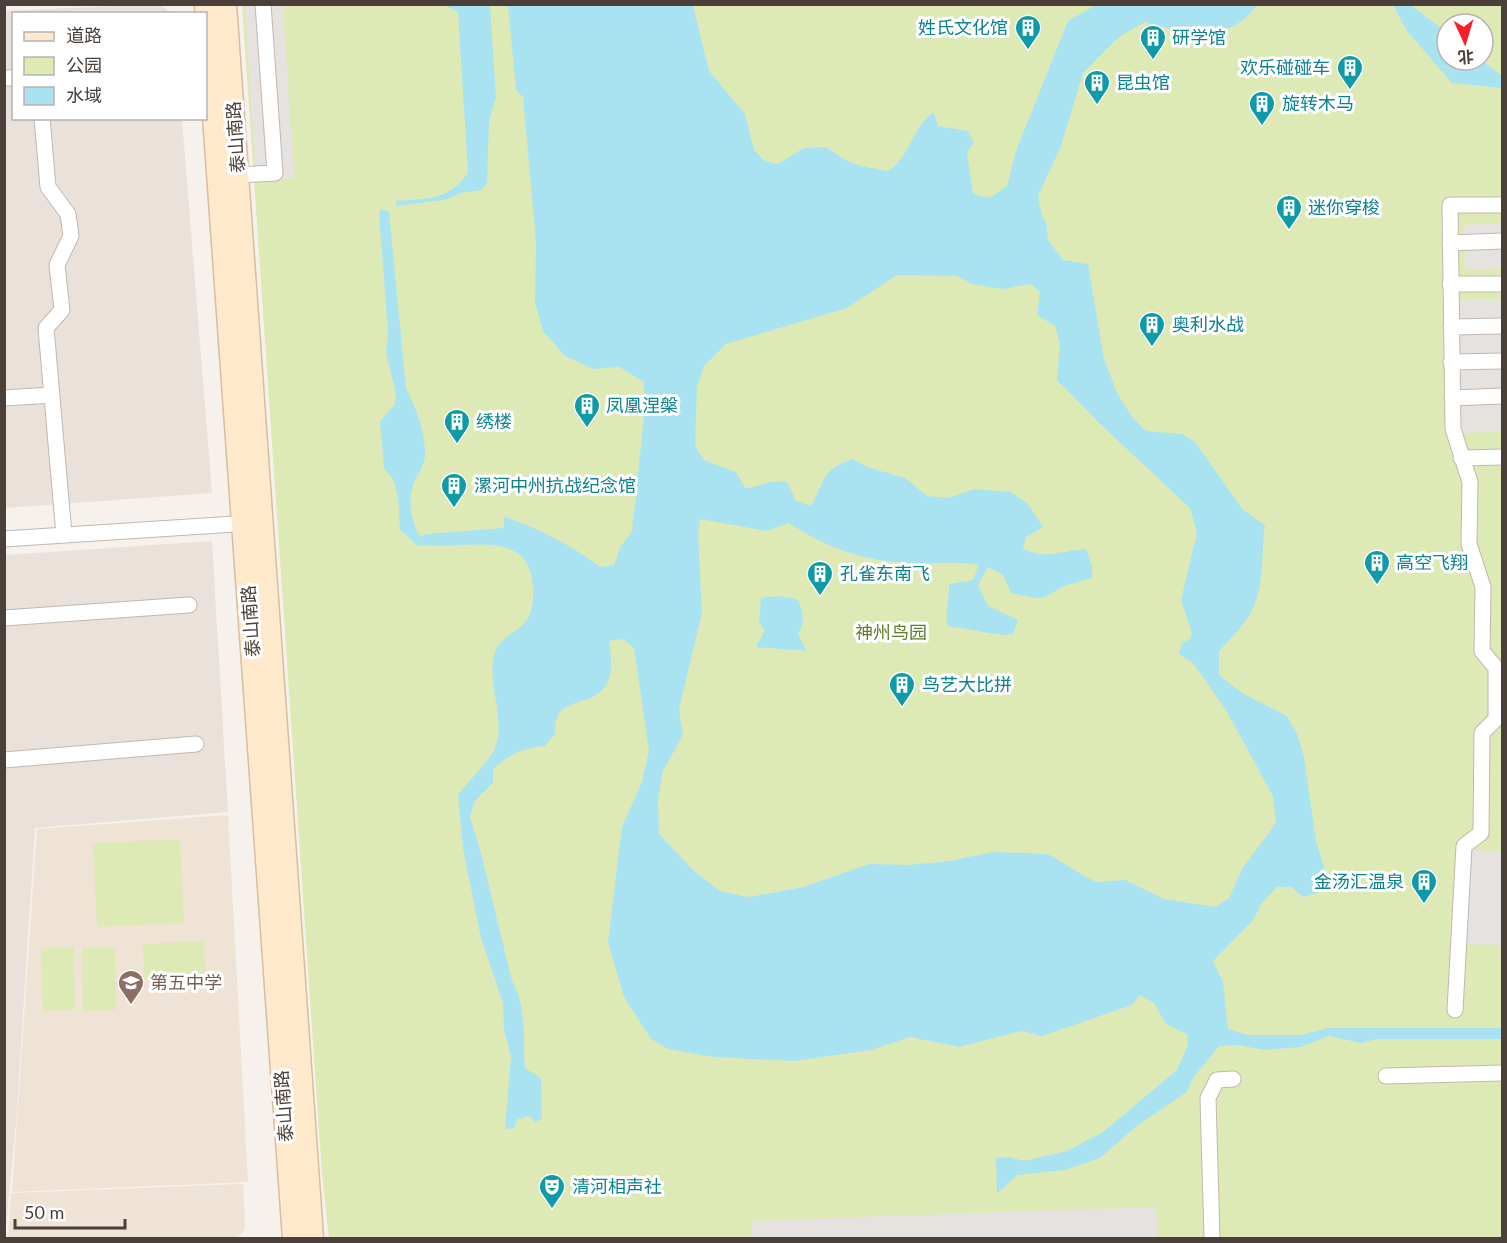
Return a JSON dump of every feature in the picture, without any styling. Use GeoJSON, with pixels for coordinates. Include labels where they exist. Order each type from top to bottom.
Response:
{"type":"FeatureCollection","features":[{"type":"Feature","properties":{"kind":"main road","name":"泰山南路"},"geometry":{"type":"LineString","coordinates":[[225,4],[238,175],[253,523],[294,1239]]}},
{"type":"Feature","properties":{"kind":"main road","name":"泰山南路"},"geometry":{"type":"LineString","coordinates":[[207,15],[253,523],[312,1239]]}},
{"type":"Feature","properties":{"kind":"street"},"geometry":{"type":"LineString","coordinates":[[238,175],[275,173],[263,4]]}},
{"type":"Feature","properties":{"kind":"street"},"geometry":{"type":"LineString","coordinates":[[42,120],[48,187],[68,214],[71,236],[57,265],[62,310],[46,328],[64,535]]}},
{"type":"Feature","properties":{"kind":"street"},"geometry":{"type":"LineString","coordinates":[[1455,1010],[1464,846],[1481,833],[1482,732],[1496,719],[1496,668],[1482,651],[1483,587],[1469,543],[1470,482],[1453,429],[1450,205],[1503,205]]}},
{"type":"Feature","properties":{"kind":"street"},"geometry":{"type":"LineString","coordinates":[[1450,243],[1503,242]]}},
{"type":"Feature","properties":{"kind":"street"},"geometry":{"type":"LineString","coordinates":[[1450,284],[1503,284]]}},
{"type":"Feature","properties":{"kind":"street"},"geometry":{"type":"LineString","coordinates":[[1451,327],[1503,326]]}},
{"type":"Feature","properties":{"kind":"street"},"geometry":{"type":"LineString","coordinates":[[1451,362],[1503,361]]}},
{"type":"Feature","properties":{"kind":"street"},"geometry":{"type":"LineString","coordinates":[[4,398],[52,395]]}},
{"type":"Feature","properties":{"kind":"street"},"geometry":{"type":"LineString","coordinates":[[1452,398],[1503,396]]}},
{"type":"Feature","properties":{"kind":"street"},"geometry":{"type":"LineString","coordinates":[[1461,458],[1503,457]]}},
{"type":"Feature","properties":{"kind":"street"},"geometry":{"type":"LineString","coordinates":[[4,539],[253,523]]}},
{"type":"Feature","properties":{"kind":"street"},"geometry":{"type":"LineString","coordinates":[[4,618],[189,605]]}},
{"type":"Feature","properties":{"kind":"street"},"geometry":{"type":"LineString","coordinates":[[4,760],[196,744]]}},
{"type":"Feature","properties":{"kind":"street"},"geometry":{"type":"LineString","coordinates":[[1386,1076],[1503,1073]]}},
{"type":"Feature","properties":{"kind":"street"},"geometry":{"type":"LineString","coordinates":[[1212,1239],[1208,1098],[1217,1080],[1233,1079]]}},
{"type":"Feature","properties":{"kind":"shaded area"},"geometry":{"type":"Polygon","coordinates":[[[158,4],[170,12],[12,12],[12,120],[182,120],[212,493],[5,508],[4,11],[158,4]]]}},
{"type":"Feature","properties":{"kind":"shaded area"},"geometry":{"type":"Polygon","coordinates":[[[245,5],[283,5],[294,178],[256,181],[245,5]]]}},
{"type":"Feature","properties":{"kind":"shaded area"},"geometry":{"type":"Polygon","coordinates":[[[1502,224],[1502,268],[1465,269],[1464,225],[1502,224]]]}},
{"type":"Feature","properties":{"kind":"shaded area"},"geometry":{"type":"Polygon","coordinates":[[[1502,299],[1502,432],[1462,433],[1459,300],[1502,299]]]}},
{"type":"Feature","properties":{"kind":"shaded area"},"geometry":{"type":"Polygon","coordinates":[[[212,541],[228,812],[35,828],[16,1123],[5,1238],[5,555],[212,541]]]}},
{"type":"Feature","properties":{"kind":"shaded area","name":"第五中学"},"geometry":{"type":"Polygon","coordinates":[[[228,815],[248,1182],[12,1192],[37,829],[228,815]]]}},
{"type":"Feature","properties":{"kind":"shaded area"},"geometry":{"type":"Polygon","coordinates":[[[1468,850],[1502,851],[1502,945],[1465,944],[1468,850]]]}},
{"type":"Feature","properties":{"kind":"shaded area"},"geometry":{"type":"Polygon","coordinates":[[[243,1184],[245,1229],[237,1238],[8,1238],[11,1193],[243,1184]]]}},
{"type":"Feature","properties":{"kind":"shaded area"},"geometry":{"type":"Polygon","coordinates":[[[1156,1207],[1158,1238],[751,1238],[751,1221],[1156,1207]]]}},
{"type":"Feature","properties":{"kind":"green space","name":"神州鸟园"},"geometry":{"type":"Polygon","coordinates":[[[242,5],[1502,5],[1502,224],[1464,225],[1465,269],[1502,268],[1502,299],[1459,300],[1462,432],[1502,432],[1502,1238],[329,1238],[322,1174],[242,5]]]}},
{"type":"Feature","properties":{"kind":"green space"},"geometry":{"type":"Polygon","coordinates":[[[180,839],[184,923],[97,927],[93,843],[180,839]]]}},
{"type":"Feature","properties":{"kind":"green space"},"geometry":{"type":"Polygon","coordinates":[[[204,941],[205,976],[144,979],[143,944],[204,941]]]}},
{"type":"Feature","properties":{"kind":"green space"},"geometry":{"type":"Polygon","coordinates":[[[41,948],[74,948],[75,1010],[43,1011],[41,948]]]}},
{"type":"Feature","properties":{"kind":"green space"},"geometry":{"type":"Polygon","coordinates":[[[82,948],[115,948],[116,1010],[83,1011],[82,948]]]}},
{"type":"Feature","properties":{"kind":"water"},"geometry":{"type":"Polygon","coordinates":[[[445,5],[490,5],[496,97],[489,121],[487,183],[481,190],[461,193],[445,200],[396,206],[396,201],[436,197],[444,194],[468,173],[458,12],[445,5]]]}},
{"type":"Feature","properties":{"kind":"water"},"geometry":{"type":"Polygon","coordinates":[[[508,5],[693,5],[709,71],[745,114],[754,150],[765,161],[778,164],[804,148],[826,147],[845,160],[861,166],[888,171],[902,158],[921,125],[934,112],[938,126],[968,131],[974,142],[967,153],[973,194],[990,198],[1007,186],[1016,151],[1068,21],[1096,5],[1257,5],[1245,18],[1219,32],[1206,34],[1176,31],[1145,22],[1119,37],[1083,73],[1061,146],[1038,196],[1042,217],[1046,221],[1048,240],[1063,260],[1088,264],[1104,359],[1117,393],[1132,417],[1146,431],[1182,434],[1195,442],[1243,510],[1265,525],[1261,579],[1256,600],[1245,621],[1219,651],[1219,675],[1242,693],[1287,716],[1297,734],[1304,757],[1316,841],[1327,876],[1318,893],[1303,897],[1291,887],[1277,887],[1262,903],[1253,920],[1213,961],[1223,982],[1228,1029],[1247,1035],[1301,1035],[1328,1028],[1502,1028],[1502,1039],[1377,1039],[1361,1043],[1329,1036],[1301,1047],[1265,1050],[1237,1045],[1219,1046],[1193,1078],[1187,1092],[1138,1125],[1100,1158],[1065,1170],[1017,1175],[997,1194],[996,1158],[1010,1157],[1024,1161],[1067,1151],[1103,1132],[1177,1070],[1188,1045],[1187,1034],[1166,1024],[1154,1003],[1140,995],[1132,1005],[1042,1036],[1022,1031],[959,1047],[910,1037],[871,1050],[795,1061],[713,1057],[668,1049],[651,1039],[624,997],[608,942],[622,827],[642,782],[649,750],[634,648],[623,639],[609,641],[611,670],[607,684],[599,693],[562,710],[557,719],[555,734],[545,746],[517,753],[493,769],[493,783],[475,801],[470,817],[512,981],[520,1002],[525,1068],[541,1078],[542,1119],[535,1122],[530,1116],[518,1119],[513,1129],[505,1128],[511,1057],[504,1029],[503,1003],[481,938],[463,849],[458,795],[493,752],[499,728],[493,677],[495,652],[502,641],[522,626],[529,616],[533,598],[532,580],[528,566],[521,556],[511,550],[486,545],[418,546],[400,530],[396,489],[384,468],[380,421],[395,404],[396,394],[386,352],[388,332],[379,213],[381,209],[389,212],[406,388],[419,420],[425,445],[423,464],[413,484],[410,501],[415,527],[421,537],[426,534],[504,528],[504,517],[554,538],[600,567],[614,565],[620,548],[632,531],[645,407],[644,382],[619,367],[594,369],[565,356],[543,331],[535,302],[536,242],[523,97],[516,90],[508,5]],[[897,275],[847,308],[726,344],[704,366],[697,387],[695,446],[704,460],[736,472],[745,488],[787,482],[796,501],[811,506],[826,476],[835,467],[853,459],[867,467],[905,478],[927,496],[948,498],[974,489],[1011,492],[1028,504],[1043,527],[1026,537],[1023,548],[1038,554],[1086,549],[1092,566],[1092,578],[1064,586],[1045,597],[1034,598],[1011,593],[1003,575],[988,567],[978,585],[988,606],[1018,620],[1013,634],[1001,635],[948,626],[949,584],[973,580],[979,565],[880,560],[833,547],[789,523],[767,531],[700,519],[698,534],[702,613],[679,709],[683,735],[662,773],[658,800],[659,834],[694,871],[720,891],[749,897],[804,887],[869,864],[909,865],[950,861],[992,852],[1048,854],[1095,882],[1125,880],[1164,899],[1216,907],[1229,898],[1242,869],[1276,823],[1273,796],[1226,710],[1193,663],[1179,654],[1182,643],[1190,639],[1192,633],[1181,600],[1197,533],[1190,508],[1099,423],[1057,380],[1060,344],[1055,326],[1037,315],[1040,292],[1031,284],[1002,289],[972,284],[957,276],[897,275]]]}},
{"type":"Feature","properties":{"kind":"water"},"geometry":{"type":"Polygon","coordinates":[[[1393,5],[1411,5],[1435,24],[1435,63],[1407,31],[1393,5]]]}},
{"type":"Feature","properties":{"kind":"water"},"geometry":{"type":"Polygon","coordinates":[[[1495,71],[1502,76],[1502,88],[1452,83],[1442,72],[1495,71]]]}},
{"type":"Feature","properties":{"kind":"water"},"geometry":{"type":"Polygon","coordinates":[[[779,596],[797,599],[799,603],[803,621],[798,634],[806,651],[756,647],[765,630],[759,622],[761,598],[779,596]]]}},
{"type":"Feature","properties":{"kind":"place","name":"姓氏文化馆"},"geometry":{"type":"Point","coordinates":[1028,51]}},
{"type":"Feature","properties":{"kind":"place","name":"研学馆"},"geometry":{"type":"Point","coordinates":[1153,61]}},
{"type":"Feature","properties":{"kind":"place","name":"欢乐碰碰车"},"geometry":{"type":"Point","coordinates":[1350,91]}},
{"type":"Feature","properties":{"kind":"place","name":"昆虫馆"},"geometry":{"type":"Point","coordinates":[1097,106]}},
{"type":"Feature","properties":{"kind":"place","name":"旋转木马"},"geometry":{"type":"Point","coordinates":[1262,127]}},
{"type":"Feature","properties":{"kind":"place","name":"迷你穿梭"},"geometry":{"type":"Point","coordinates":[1289,231]}},
{"type":"Feature","properties":{"kind":"place","name":"奥利水战"},"geometry":{"type":"Point","coordinates":[1152,348]}},
{"type":"Feature","properties":{"kind":"place","name":"凤凰涅槃"},"geometry":{"type":"Point","coordinates":[587,429]}},
{"type":"Feature","properties":{"kind":"place","name":"绣楼"},"geometry":{"type":"Point","coordinates":[457,445]}},
{"type":"Feature","properties":{"kind":"place","name":"漯河中州抗战纪念馆"},"geometry":{"type":"Point","coordinates":[454,509]}},
{"type":"Feature","properties":{"kind":"place","name":"高空飞翔"},"geometry":{"type":"Point","coordinates":[1377,586]}},
{"type":"Feature","properties":{"kind":"place","name":"孔雀东南飞"},"geometry":{"type":"Point","coordinates":[820,597]}},
{"type":"Feature","properties":{"kind":"place","name":"鸟艺大比拼"},"geometry":{"type":"Point","coordinates":[902,708]}},
{"type":"Feature","properties":{"kind":"place","name":"金汤汇温泉"},"geometry":{"type":"Point","coordinates":[1424,905]}},
{"type":"Feature","properties":{"kind":"place","name":"第五中学"},"geometry":{"type":"Point","coordinates":[131,1006]}},
{"type":"Feature","properties":{"kind":"place","name":"清河相声社"},"geometry":{"type":"Point","coordinates":[552,1210]}}]}
